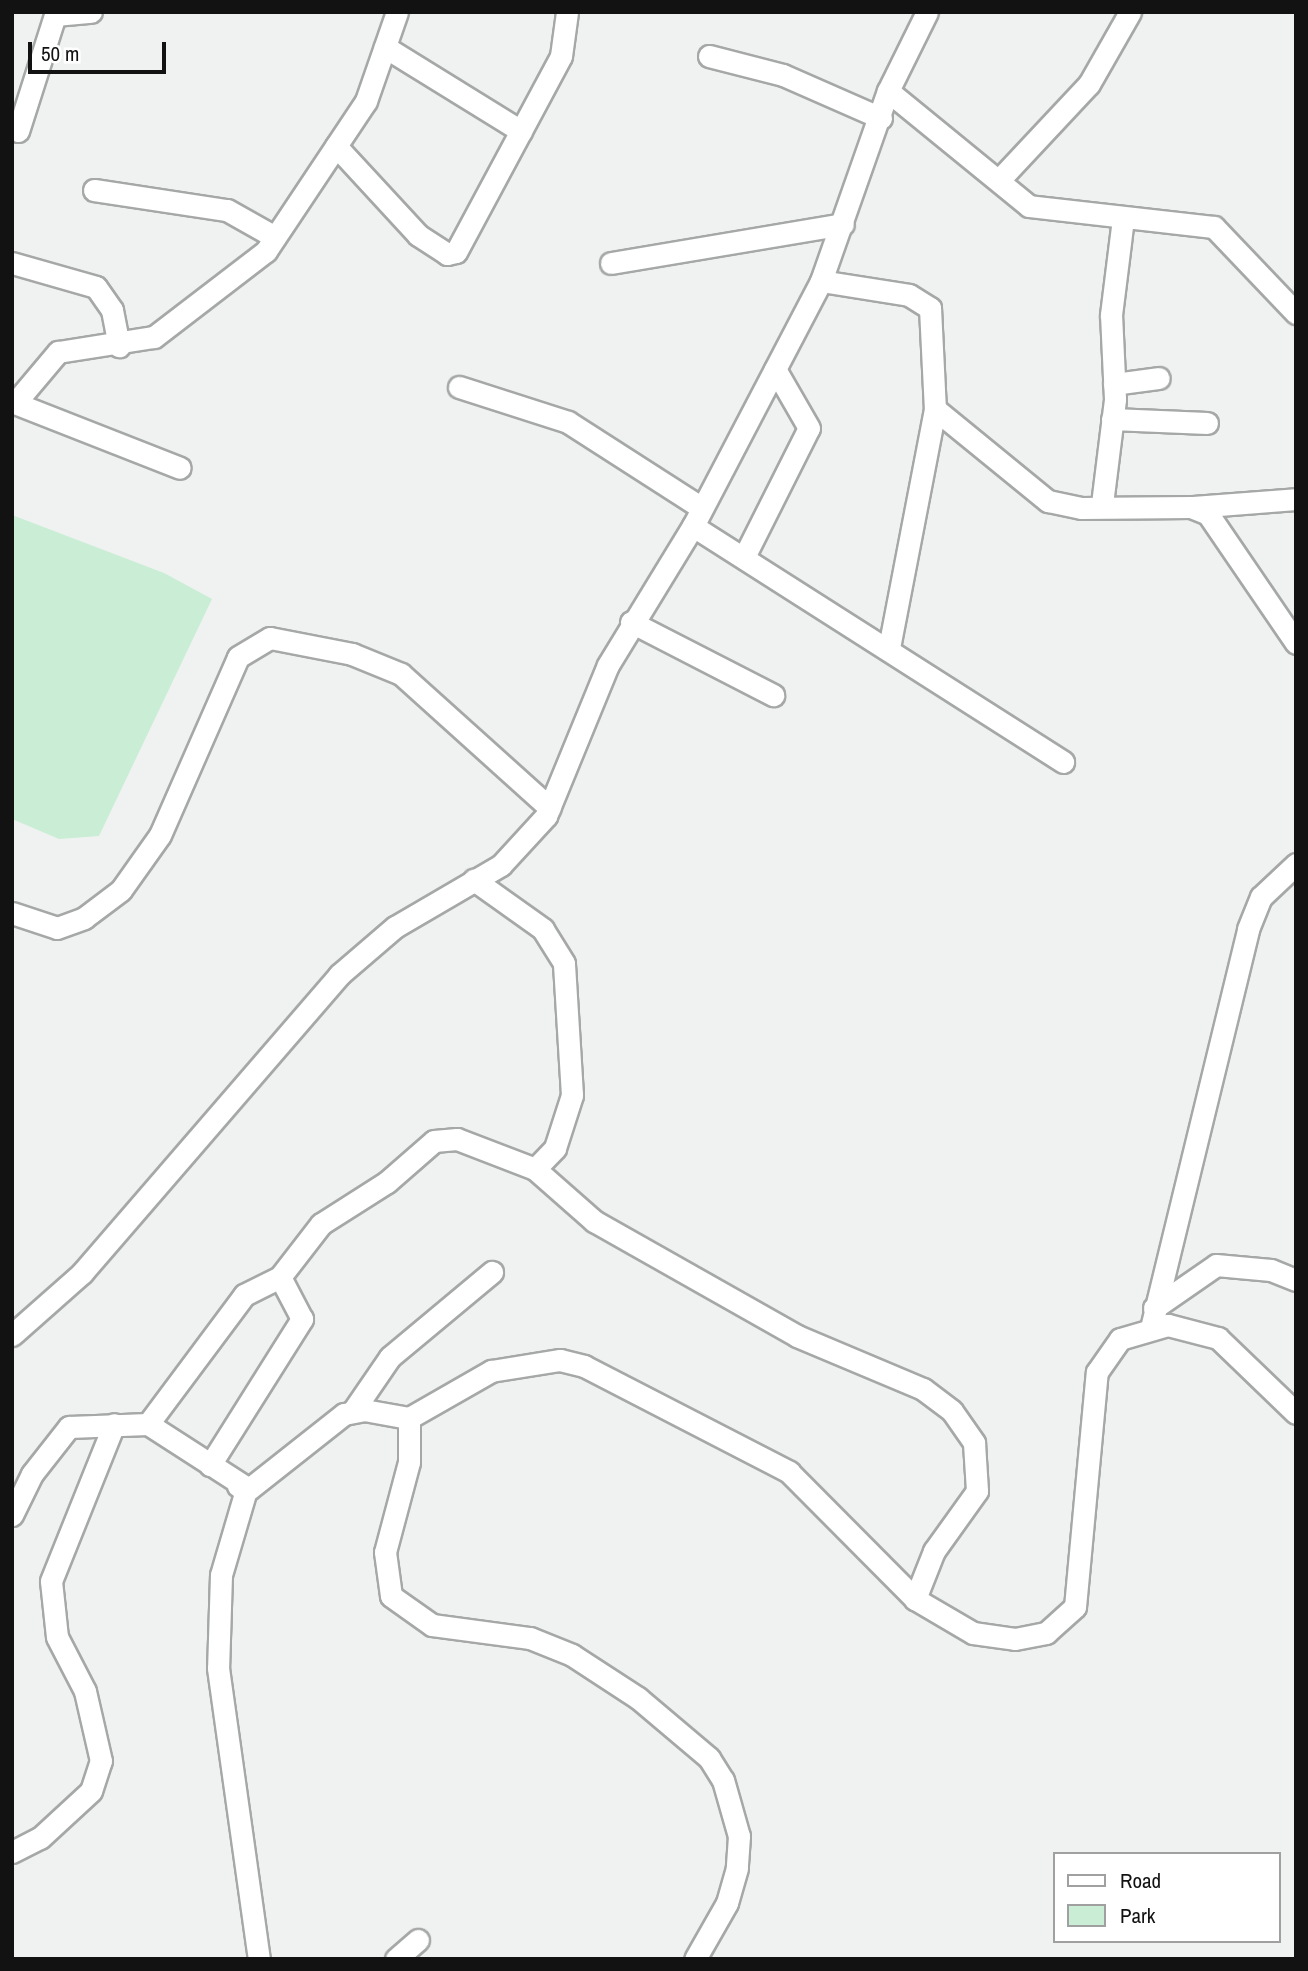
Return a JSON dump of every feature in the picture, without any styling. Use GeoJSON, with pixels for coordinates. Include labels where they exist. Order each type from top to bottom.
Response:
{"type":"FeatureCollection","features":[{"type":"Feature","properties":{"kind":"street"},"geometry":{"type":"LineString","coordinates":[[18,131],[56,14],[91,12]]}},
{"type":"Feature","properties":{"kind":"street"},"geometry":{"type":"LineString","coordinates":[[180,468],[14,402],[58,352],[119,346],[176,325],[275,237],[366,101],[397,12]]}},
{"type":"Feature","properties":{"kind":"street"},"geometry":{"type":"LineString","coordinates":[[336,146],[418,235],[447,254],[468,237],[561,56],[567,12]]}},
{"type":"Feature","properties":{"kind":"street"},"geometry":{"type":"LineString","coordinates":[[12,1335],[82,1273],[339,975],[395,927],[474,880],[530,838],[550,808],[631,622],[698,517],[821,281],[881,118],[888,91],[927,12]]}},
{"type":"Feature","properties":{"kind":"street"},"geometry":{"type":"LineString","coordinates":[[1000,179],[1089,84],[1130,12]]}},
{"type":"Feature","properties":{"kind":"street"},"geometry":{"type":"LineString","coordinates":[[385,47],[521,131]]}},
{"type":"Feature","properties":{"kind":"street"},"geometry":{"type":"LineString","coordinates":[[709,56],[783,75],[881,118]]}},
{"type":"Feature","properties":{"kind":"street"},"geometry":{"type":"LineString","coordinates":[[888,91],[1000,179],[1028,205],[1123,219],[1214,227],[1296,313]]}},
{"type":"Feature","properties":{"kind":"street"},"geometry":{"type":"LineString","coordinates":[[94,190],[228,209],[275,237]]}},
{"type":"Feature","properties":{"kind":"street"},"geometry":{"type":"LineString","coordinates":[[1102,504],[1114,384],[1111,315],[1123,219]]}},
{"type":"Feature","properties":{"kind":"street"},"geometry":{"type":"LineString","coordinates":[[611,263],[843,224]]}},
{"type":"Feature","properties":{"kind":"street"},"geometry":{"type":"LineString","coordinates":[[12,263],[96,287],[112,310],[119,346]]}},
{"type":"Feature","properties":{"kind":"street"},"geometry":{"type":"LineString","coordinates":[[821,281],[925,302],[933,325],[935,409],[889,647]]}},
{"type":"Feature","properties":{"kind":"street"},"geometry":{"type":"LineString","coordinates":[[744,557],[809,428],[775,369]]}},
{"type":"Feature","properties":{"kind":"street"},"geometry":{"type":"LineString","coordinates":[[1114,384],[1159,379]]}},
{"type":"Feature","properties":{"kind":"street"},"geometry":{"type":"LineString","coordinates":[[459,387],[568,422],[698,517],[744,557],[889,647],[1063,762]]}},
{"type":"Feature","properties":{"kind":"street"},"geometry":{"type":"LineString","coordinates":[[935,409],[1048,501],[1191,507],[1296,499]]}},
{"type":"Feature","properties":{"kind":"street"},"geometry":{"type":"LineString","coordinates":[[1112,419],[1207,423]]}},
{"type":"Feature","properties":{"kind":"street"},"geometry":{"type":"LineString","coordinates":[[1191,507],[1222,528],[1296,643]]}},
{"type":"Feature","properties":{"kind":"street"},"geometry":{"type":"LineString","coordinates":[[631,622],[774,695]]}},
{"type":"Feature","properties":{"kind":"street"},"geometry":{"type":"LineString","coordinates":[[12,913],[57,928],[84,918],[121,890],[160,835],[238,657],[270,638],[352,654],[401,674],[550,808]]}},
{"type":"Feature","properties":{"kind":"street"},"geometry":{"type":"LineString","coordinates":[[1152,1318],[1248,929],[1261,897],[1296,864]]}},
{"type":"Feature","properties":{"kind":"street"},"geometry":{"type":"LineString","coordinates":[[474,880],[543,929],[564,963],[572,1095],[555,1149],[535,1169]]}},
{"type":"Feature","properties":{"kind":"street"},"geometry":{"type":"LineString","coordinates":[[148,1424],[244,1295],[280,1277],[321,1224],[387,1182],[434,1140],[457,1139],[535,1169],[594,1221],[797,1336],[923,1389],[952,1411],[974,1443],[977,1491],[934,1551],[915,1598]]}},
{"type":"Feature","properties":{"kind":"street"},"geometry":{"type":"LineString","coordinates":[[353,1411],[409,1418],[491,1371],[536,1360],[584,1366],[789,1472],[915,1598],[956,1625],[997,1639],[1046,1633],[1065,1621],[1080,1591],[1097,1372],[1120,1339],[1152,1318],[1216,1265],[1271,1270],[1296,1280]]}},
{"type":"Feature","properties":{"kind":"street"},"geometry":{"type":"LineString","coordinates":[[238,1486],[258,1485],[353,1411],[390,1357],[492,1272]]}},
{"type":"Feature","properties":{"kind":"street"},"geometry":{"type":"LineString","coordinates":[[210,1465],[302,1319],[280,1277]]}},
{"type":"Feature","properties":{"kind":"street"},"geometry":{"type":"LineString","coordinates":[[1152,1318],[1218,1338],[1296,1413]]}},
{"type":"Feature","properties":{"kind":"street"},"geometry":{"type":"LineString","coordinates":[[409,1418],[409,1462],[385,1552],[391,1596],[432,1625],[530,1639],[572,1655],[648,1707],[709,1758],[723,1780],[739,1836],[737,1868],[727,1903],[695,1959]]}},
{"type":"Feature","properties":{"kind":"street"},"geometry":{"type":"LineString","coordinates":[[12,1515],[58,1435],[84,1423],[148,1424],[246,1490],[221,1575],[218,1668],[260,1959]]}},
{"type":"Feature","properties":{"kind":"street"},"geometry":{"type":"LineString","coordinates":[[12,1852],[40,1838],[91,1791],[101,1761],[85,1691],[57,1637],[51,1581],[114,1424]]}},
{"type":"Feature","properties":{"kind":"street"},"geometry":{"type":"LineString","coordinates":[[396,1959],[418,1940]]}},
{"type":"Feature","properties":{"kind":"green space"},"geometry":{"type":"Polygon","coordinates":[[[12,515],[164,573],[212,599],[99,836],[59,839],[12,819],[12,515]]]}}]}
